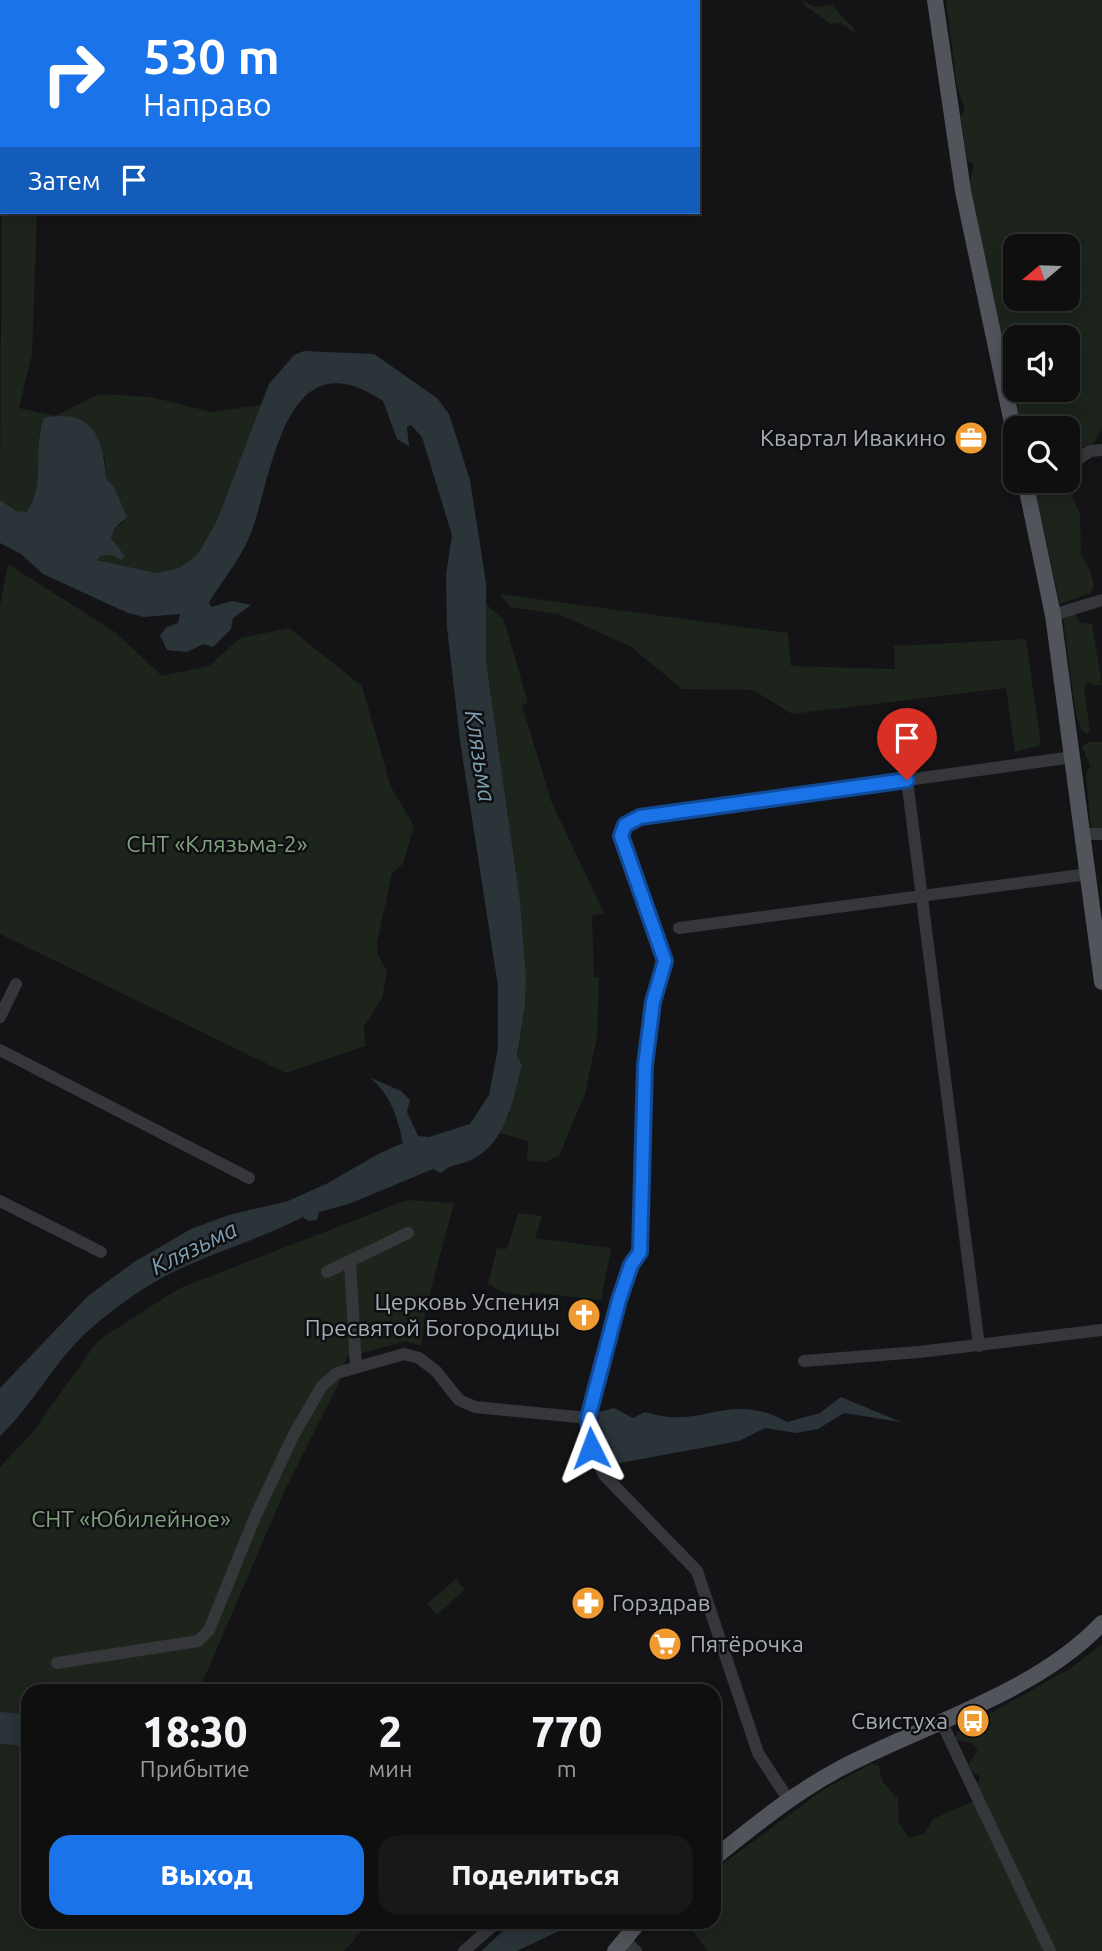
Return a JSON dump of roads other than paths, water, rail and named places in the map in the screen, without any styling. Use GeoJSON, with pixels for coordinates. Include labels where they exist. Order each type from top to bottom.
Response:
{"type":"FeatureCollection","features":[{"type":"Feature","properties":{"kind":"main road"},"geometry":{"type":"LineString","coordinates":[[935,0],[963,191],[1011,416]]}},
{"type":"Feature","properties":{"kind":"main road"},"geometry":{"type":"LineString","coordinates":[[1028,493],[1053,615],[1102,982]]}},
{"type":"Feature","properties":{"kind":"main road"},"geometry":{"type":"LineString","coordinates":[[721,1852],[788,1799],[842,1768],[1039,1673],[1074,1648],[1102,1623]]}},
{"type":"Feature","properties":{"kind":"main road"},"geometry":{"type":"LineString","coordinates":[[623,1948],[635,1929]]}},
{"type":"Feature","properties":{"kind":"street"},"geometry":{"type":"LineString","coordinates":[[1080,458],[1090,451],[1102,450]]}},
{"type":"Feature","properties":{"kind":"street"},"geometry":{"type":"LineString","coordinates":[[1053,615],[1102,600]]}},
{"type":"Feature","properties":{"kind":"street"},"geometry":{"type":"LineString","coordinates":[[788,1799],[758,1753],[697,1571],[604,1475],[591,1448],[588,1418],[619,1300],[631,1265],[640,1252],[645,1065],[653,1002],[665,961],[621,836],[625,825],[640,817],[1073,757]]}},
{"type":"Feature","properties":{"kind":"street"},"geometry":{"type":"LineString","coordinates":[[907,780],[979,1346]]}},
{"type":"Feature","properties":{"kind":"street"},"geometry":{"type":"LineString","coordinates":[[1083,834],[1102,834]]}},
{"type":"Feature","properties":{"kind":"street"},"geometry":{"type":"LineString","coordinates":[[679,928],[1088,874]]}},
{"type":"Feature","properties":{"kind":"street"},"geometry":{"type":"LineString","coordinates":[[0,1017],[16,984]]}},
{"type":"Feature","properties":{"kind":"street"},"geometry":{"type":"LineString","coordinates":[[0,1050],[249,1178]]}},
{"type":"Feature","properties":{"kind":"street"},"geometry":{"type":"LineString","coordinates":[[0,1201],[101,1252]]}},
{"type":"Feature","properties":{"kind":"street"},"geometry":{"type":"LineString","coordinates":[[327,1272],[408,1233]]}},
{"type":"Feature","properties":{"kind":"street"},"geometry":{"type":"LineString","coordinates":[[350,1261],[356,1367]]}},
{"type":"Feature","properties":{"kind":"street"},"geometry":{"type":"LineString","coordinates":[[804,1361],[979,1346],[1102,1330]]}},
{"type":"Feature","properties":{"kind":"street"},"geometry":{"type":"LineString","coordinates":[[57,1663],[198,1641],[209,1630],[255,1517],[294,1434],[322,1385],[337,1373],[404,1354],[419,1358],[436,1371],[459,1400],[475,1407],[588,1418]]}},
{"type":"Feature","properties":{"kind":"street"},"geometry":{"type":"LineString","coordinates":[[941,1721],[1050,1951]]}},
{"type":"Feature","properties":{"kind":"street"},"geometry":{"type":"LineString","coordinates":[[464,1951],[489,1929]]}},
{"type":"Feature","properties":{"kind":"water","name":"Клязьма"},"geometry":{"type":"Polygon","coordinates":[[[304,351],[374,354],[437,398],[449,414],[470,480],[486,583],[486,661],[520,901],[526,975],[525,1005],[517,1056],[522,1065],[515,1092],[501,1131],[493,1143],[471,1160],[441,1173],[433,1169],[349,1204],[319,1212],[317,1220],[308,1221],[303,1217],[184,1267],[135,1295],[100,1320],[77,1341],[0,1436],[0,1388],[88,1296],[134,1262],[191,1229],[229,1215],[288,1201],[403,1143],[393,1108],[371,1078],[401,1091],[410,1100],[407,1112],[418,1136],[429,1137],[470,1124],[489,1095],[498,1048],[498,986],[460,741],[447,627],[446,575],[452,535],[422,437],[411,425],[407,427],[409,446],[397,439],[383,401],[350,385],[324,385],[304,397],[289,419],[277,446],[247,542],[209,602],[211,607],[232,601],[251,605],[233,618],[231,629],[213,647],[203,644],[187,652],[167,650],[160,635],[167,627],[178,623],[180,614],[144,617],[128,613],[43,574],[21,554],[0,543],[0,500],[16,511],[26,512],[36,490],[39,442],[44,418],[74,417],[92,429],[98,439],[106,479],[114,487],[127,517],[115,528],[111,538],[125,556],[121,560],[112,555],[101,556],[97,560],[157,573],[179,568],[198,554],[218,518],[269,384],[294,355],[304,351]]]}},
{"type":"Feature","properties":{"kind":"water"},"geometry":{"type":"Polygon","coordinates":[[[841,1397],[901,1422],[844,1413],[818,1429],[796,1433],[765,1428],[739,1441],[609,1465],[599,1440],[599,1412],[614,1408],[633,1418],[645,1412],[665,1417],[683,1417],[748,1409],[787,1422],[820,1413],[841,1397]]]}},
{"type":"Feature","properties":{"kind":"water"},"geometry":{"type":"Polygon","coordinates":[[[0,1712],[21,1714],[21,1746],[0,1744],[0,1712]]]}},
{"type":"Feature","properties":{"kind":"water"},"geometry":{"type":"Polygon","coordinates":[[[505,1929],[563,1929],[517,1951],[481,1951],[505,1929]]]}},
{"type":"Feature","properties":{"kind":"place","name":"Квартал Ивакино"},"geometry":{"type":"Point","coordinates":[971,438]}},
{"type":"Feature","properties":{"kind":"place","name":"Церковь Успения Пресвятой Богородицы"},"geometry":{"type":"Point","coordinates":[584,1315]}},
{"type":"Feature","properties":{"kind":"place","name":"Горздрав"},"geometry":{"type":"Point","coordinates":[588,1603]}},
{"type":"Feature","properties":{"kind":"place","name":"Пятёрочка"},"geometry":{"type":"Point","coordinates":[665,1644]}},
{"type":"Feature","properties":{"kind":"place","name":"Свистуха"},"geometry":{"type":"Point","coordinates":[973,1721]}},
{"type":"Feature","properties":{"kind":"park label","name":"СНТ «Клязьма-2»"},"geometry":{"type":"Point","coordinates":[217,844]}},
{"type":"Feature","properties":{"kind":"park label","name":"СНТ «Юбилейное»"},"geometry":{"type":"Point","coordinates":[131,1519]}}]}
